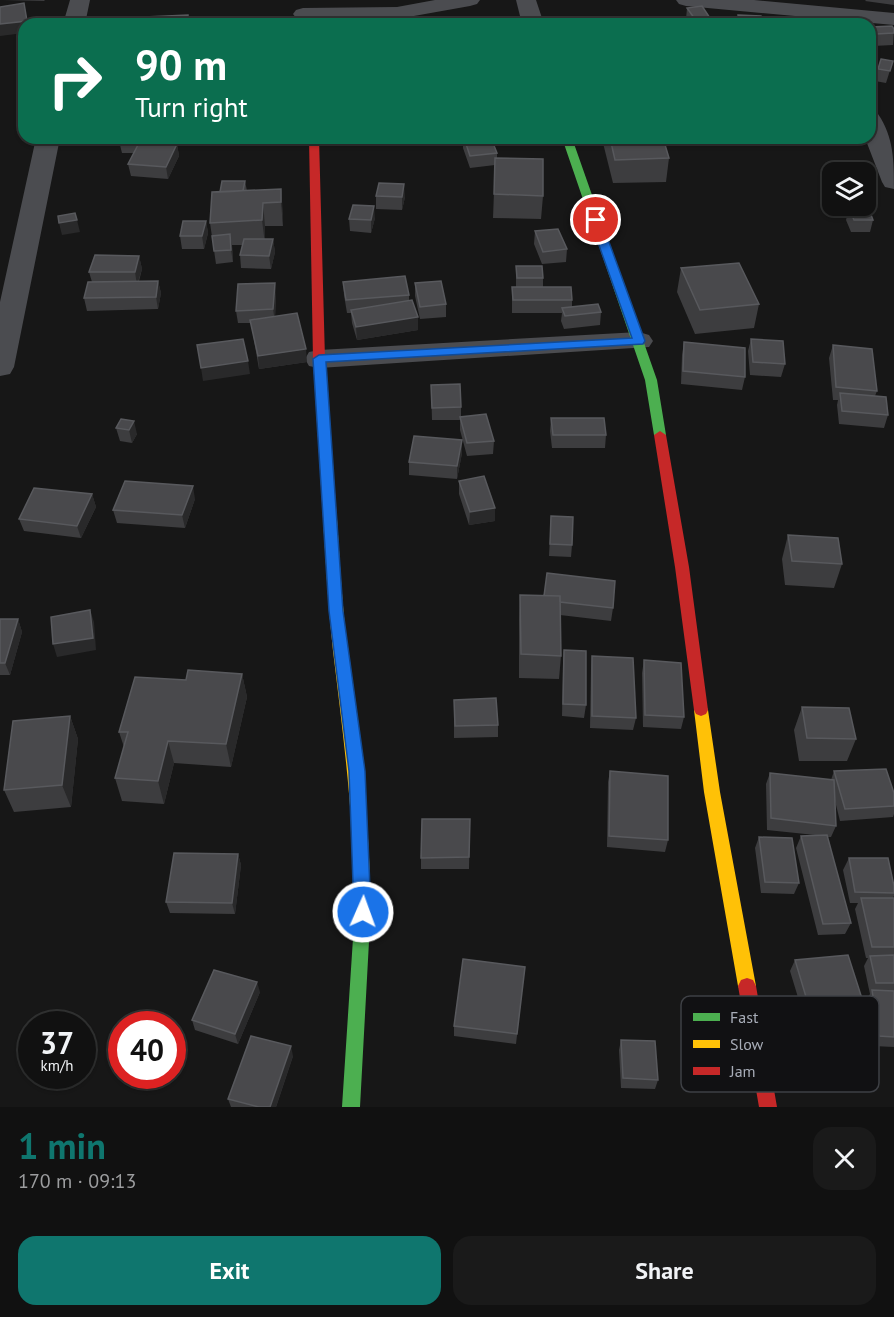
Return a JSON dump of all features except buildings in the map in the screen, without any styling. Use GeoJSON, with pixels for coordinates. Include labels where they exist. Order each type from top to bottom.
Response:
{"type":"FeatureCollection","features":[{"type":"Feature","properties":{"kind":"street"},"geometry":{"type":"LineString","coordinates":[[76,18],[80,0]]}},
{"type":"Feature","properties":{"kind":"street"},"geometry":{"type":"LineString","coordinates":[[304,13],[397,13],[470,0]]}},
{"type":"Feature","properties":{"kind":"street"},"geometry":{"type":"LineString","coordinates":[[526,0],[531,18]]}},
{"type":"Feature","properties":{"kind":"street"},"geometry":{"type":"LineString","coordinates":[[686,0],[850,13],[894,19]]}},
{"type":"Feature","properties":{"kind":"street"},"geometry":{"type":"LineString","coordinates":[[876,135],[894,182]]}},
{"type":"Feature","properties":{"kind":"street"},"geometry":{"type":"LineString","coordinates":[[0,367],[47,144]]}},
{"type":"Feature","properties":{"kind":"street"},"geometry":{"type":"LineString","coordinates":[[314,144],[319,359],[336,611],[357,771],[364,889],[351,1107]]}},
{"type":"Feature","properties":{"kind":"street"},"geometry":{"type":"LineString","coordinates":[[569,144],[651,380],[712,792],[748,996]]}},
{"type":"Feature","properties":{"kind":"street"},"geometry":{"type":"LineString","coordinates":[[319,359],[639,341]]}},
{"type":"Feature","properties":{"kind":"street"},"geometry":{"type":"LineString","coordinates":[[765,1092],[768,1107]]}},
{"type":"Feature","properties":{"kind":"traffic: fast"},"geometry":{"type":"LineString","coordinates":[[569,144],[651,380],[660,435]]}},
{"type":"Feature","properties":{"kind":"traffic: fast"},"geometry":{"type":"LineString","coordinates":[[351,1107],[362,923]]}},
{"type":"Feature","properties":{"kind":"traffic: slow"},"geometry":{"type":"LineString","coordinates":[[330,519],[336,610],[359,806],[362,845],[362,923]]}},
{"type":"Feature","properties":{"kind":"traffic: slow"},"geometry":{"type":"LineString","coordinates":[[701,710],[712,792],[747,986]]}},
{"type":"Feature","properties":{"kind":"traffic: jam"},"geometry":{"type":"LineString","coordinates":[[314,144],[319,359],[330,519]]}},
{"type":"Feature","properties":{"kind":"traffic: jam"},"geometry":{"type":"LineString","coordinates":[[660,435],[682,567],[701,710]]}},
{"type":"Feature","properties":{"kind":"traffic: jam"},"geometry":{"type":"LineString","coordinates":[[747,986],[749,996]]}},
{"type":"Feature","properties":{"kind":"traffic: jam"},"geometry":{"type":"LineString","coordinates":[[765,1092],[768,1107]]}},
{"type":"Feature","properties":{"kind":"route"},"geometry":{"type":"LineString","coordinates":[[363,912],[364,889],[357,771],[336,611],[319,359],[639,341],[596,220]]}}]}
